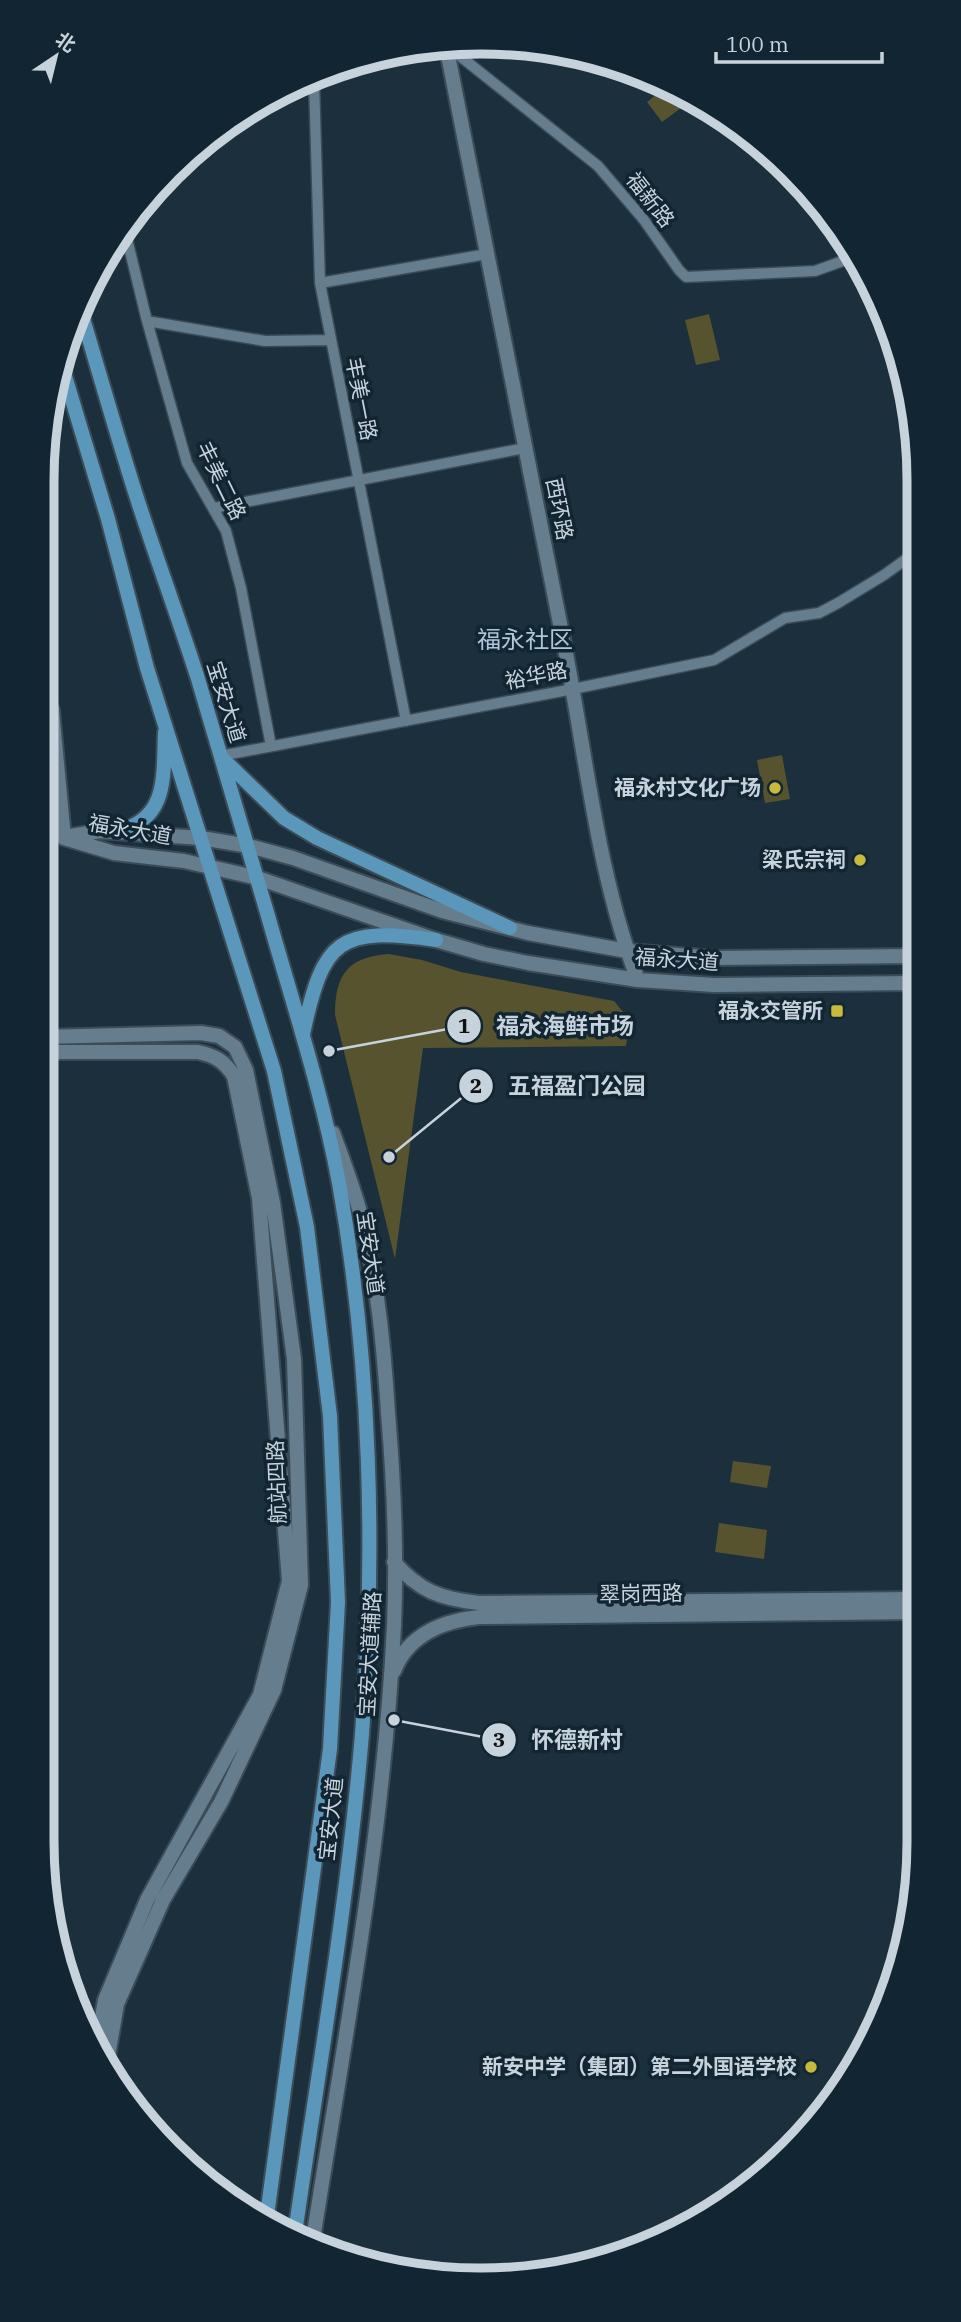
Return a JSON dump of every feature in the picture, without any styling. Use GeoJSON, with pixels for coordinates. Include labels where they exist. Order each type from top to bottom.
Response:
{"type":"FeatureCollection","features":[{"type":"Feature","properties":{"kind":"main road","name":"西环路"},"geometry":{"type":"LineString","coordinates":[[448,56],[573,689],[602,853],[627,951],[638,980]]}},
{"type":"Feature","properties":{"kind":"main road","name":"宝安大道"},"geometry":{"type":"LineString","coordinates":[[84,324],[136,495],[249,846],[314,1076],[339,1185],[358,1325],[369,1492],[369,1603],[361,1739],[344,1893],[296,2226]]}},
{"type":"Feature","properties":{"kind":"main road","name":"宝安大道"},"geometry":{"type":"LineString","coordinates":[[66,381],[108,519],[147,668],[274,1071],[307,1227],[330,1416],[338,1602],[330,1749],[268,2211]]}},
{"type":"Feature","properties":{"kind":"main road"},"geometry":{"type":"LineString","coordinates":[[115,832],[128,829],[147,818],[158,802],[162,781],[165,720]]}},
{"type":"Feature","properties":{"kind":"main road"},"geometry":{"type":"LineString","coordinates":[[54,731],[64,838]]}},
{"type":"Feature","properties":{"kind":"main road"},"geometry":{"type":"LineString","coordinates":[[220,756],[284,818],[317,838],[510,928]]}},
{"type":"Feature","properties":{"kind":"main road","name":"福永大道"},"geometry":{"type":"LineString","coordinates":[[64,838],[100,831],[201,838],[249,846],[293,858],[442,911],[510,928],[627,951],[715,958],[907,956]]}},
{"type":"Feature","properties":{"kind":"main road","name":"福永大道"},"geometry":{"type":"LineString","coordinates":[[64,838],[114,853],[154,856],[258,878],[436,940],[528,963],[638,980],[714,985],[907,984]]}},
{"type":"Feature","properties":{"kind":"main road"},"geometry":{"type":"LineString","coordinates":[[302,1035],[320,971],[334,951],[346,943],[371,935],[436,940]]}},
{"type":"Feature","properties":{"kind":"main road","name":"航站四路"},"geometry":{"type":"LineString","coordinates":[[62,1045],[201,1033],[219,1036],[235,1047],[246,1070],[273,1203],[294,1359],[302,1585],[278,1677],[221,1802],[163,1900],[117,2004],[109,2051]]}},
{"type":"Feature","properties":{"kind":"main road"},"geometry":{"type":"LineString","coordinates":[[54,1042],[62,1045]]}},
{"type":"Feature","properties":{"kind":"main road"},"geometry":{"type":"LineString","coordinates":[[54,1048],[62,1045]]}},
{"type":"Feature","properties":{"kind":"main road","name":"航站四路"},"geometry":{"type":"LineString","coordinates":[[62,1045],[198,1052],[214,1055],[226,1063],[234,1076],[260,1198],[289,1581],[260,1695],[147,1900],[105,2000],[99,2032]]}},
{"type":"Feature","properties":{"kind":"main road","name":"宝安大道辅路"},"geometry":{"type":"LineString","coordinates":[[314,1076],[354,1192],[372,1263],[387,1387],[394,1626],[380,1805],[314,2234]]}},
{"type":"Feature","properties":{"kind":"main road","name":"翠岗西路"},"geometry":{"type":"LineString","coordinates":[[394,1562],[408,1577],[437,1595],[479,1603],[907,1599]]}},
{"type":"Feature","properties":{"kind":"main road","name":"翠岗西路"},"geometry":{"type":"LineString","coordinates":[[390,1679],[402,1654],[419,1637],[437,1626],[459,1619],[907,1612]]}},
{"type":"Feature","properties":{"kind":"street","name":"福新路"},"geometry":{"type":"LineString","coordinates":[[459,55],[598,166],[645,220],[679,270],[687,277],[816,271],[846,260]]}},
{"type":"Feature","properties":{"kind":"street","name":"丰美一路"},"geometry":{"type":"LineString","coordinates":[[314,88],[320,283],[406,721]]}},
{"type":"Feature","properties":{"kind":"street","name":"丰美二路"},"geometry":{"type":"LineString","coordinates":[[128,242],[187,463],[226,531],[241,588],[271,746]]}},
{"type":"Feature","properties":{"kind":"street"},"geometry":{"type":"LineString","coordinates":[[320,283],[487,254]]}},
{"type":"Feature","properties":{"kind":"street"},"geometry":{"type":"LineString","coordinates":[[147,321],[265,341],[331,340]]}},
{"type":"Feature","properties":{"kind":"street"},"geometry":{"type":"LineString","coordinates":[[214,508],[525,448]]}},
{"type":"Feature","properties":{"kind":"street","name":"裕华路"},"geometry":{"type":"LineString","coordinates":[[220,756],[714,660],[785,618],[819,612],[838,603],[907,558]]}},
{"type":"Feature","properties":{"kind":"shaded area"},"geometry":{"type":"Polygon","coordinates":[[[658,93],[684,106],[662,122],[647,102],[658,93]]]}},
{"type":"Feature","properties":{"kind":"shaded area"},"geometry":{"type":"Polygon","coordinates":[[[709,314],[720,360],[696,365],[685,320],[709,314]]]}},
{"type":"Feature","properties":{"kind":"shaded area"},"geometry":{"type":"Polygon","coordinates":[[[782,755],[790,799],[765,803],[757,760],[782,755]]]}},
{"type":"Feature","properties":{"kind":"shaded area"},"geometry":{"type":"Polygon","coordinates":[[[389,954],[422,960],[461,972],[614,1001],[630,1020],[626,1046],[423,1048],[395,1259],[335,1015],[338,989],[347,970],[363,959],[389,954]]]}},
{"type":"Feature","properties":{"kind":"shaded area"},"geometry":{"type":"Polygon","coordinates":[[[733,1461],[771,1466],[767,1488],[730,1482],[733,1461]]]}},
{"type":"Feature","properties":{"kind":"shaded area"},"geometry":{"type":"Polygon","coordinates":[[[719,1523],[767,1530],[764,1559],[715,1552],[719,1523]]]}},
{"type":"Feature","properties":{"kind":"place","name":"福永村文化广场"},"geometry":{"type":"Point","coordinates":[775,788]}},
{"type":"Feature","properties":{"kind":"place","name":"梁氏宗祠"},"geometry":{"type":"Point","coordinates":[860,860]}},
{"type":"Feature","properties":{"kind":"place","name":"福永交管所"},"geometry":{"type":"Point","coordinates":[837,1011]}},
{"type":"Feature","properties":{"kind":"place","name":"福永海鲜市场"},"geometry":{"type":"Point","coordinates":[329,1051]}},
{"type":"Feature","properties":{"kind":"place","name":"五福盈门公园"},"geometry":{"type":"Point","coordinates":[389,1157]}},
{"type":"Feature","properties":{"kind":"place","name":"怀德新村"},"geometry":{"type":"Point","coordinates":[394,1720]}},
{"type":"Feature","properties":{"kind":"place","name":"新安中学（集团）第二外国语学校"},"geometry":{"type":"Point","coordinates":[811,2067]}},
{"type":"Feature","properties":{"kind":"district","name":"福永社区"},"geometry":{"type":"Point","coordinates":[525,640]}}]}
